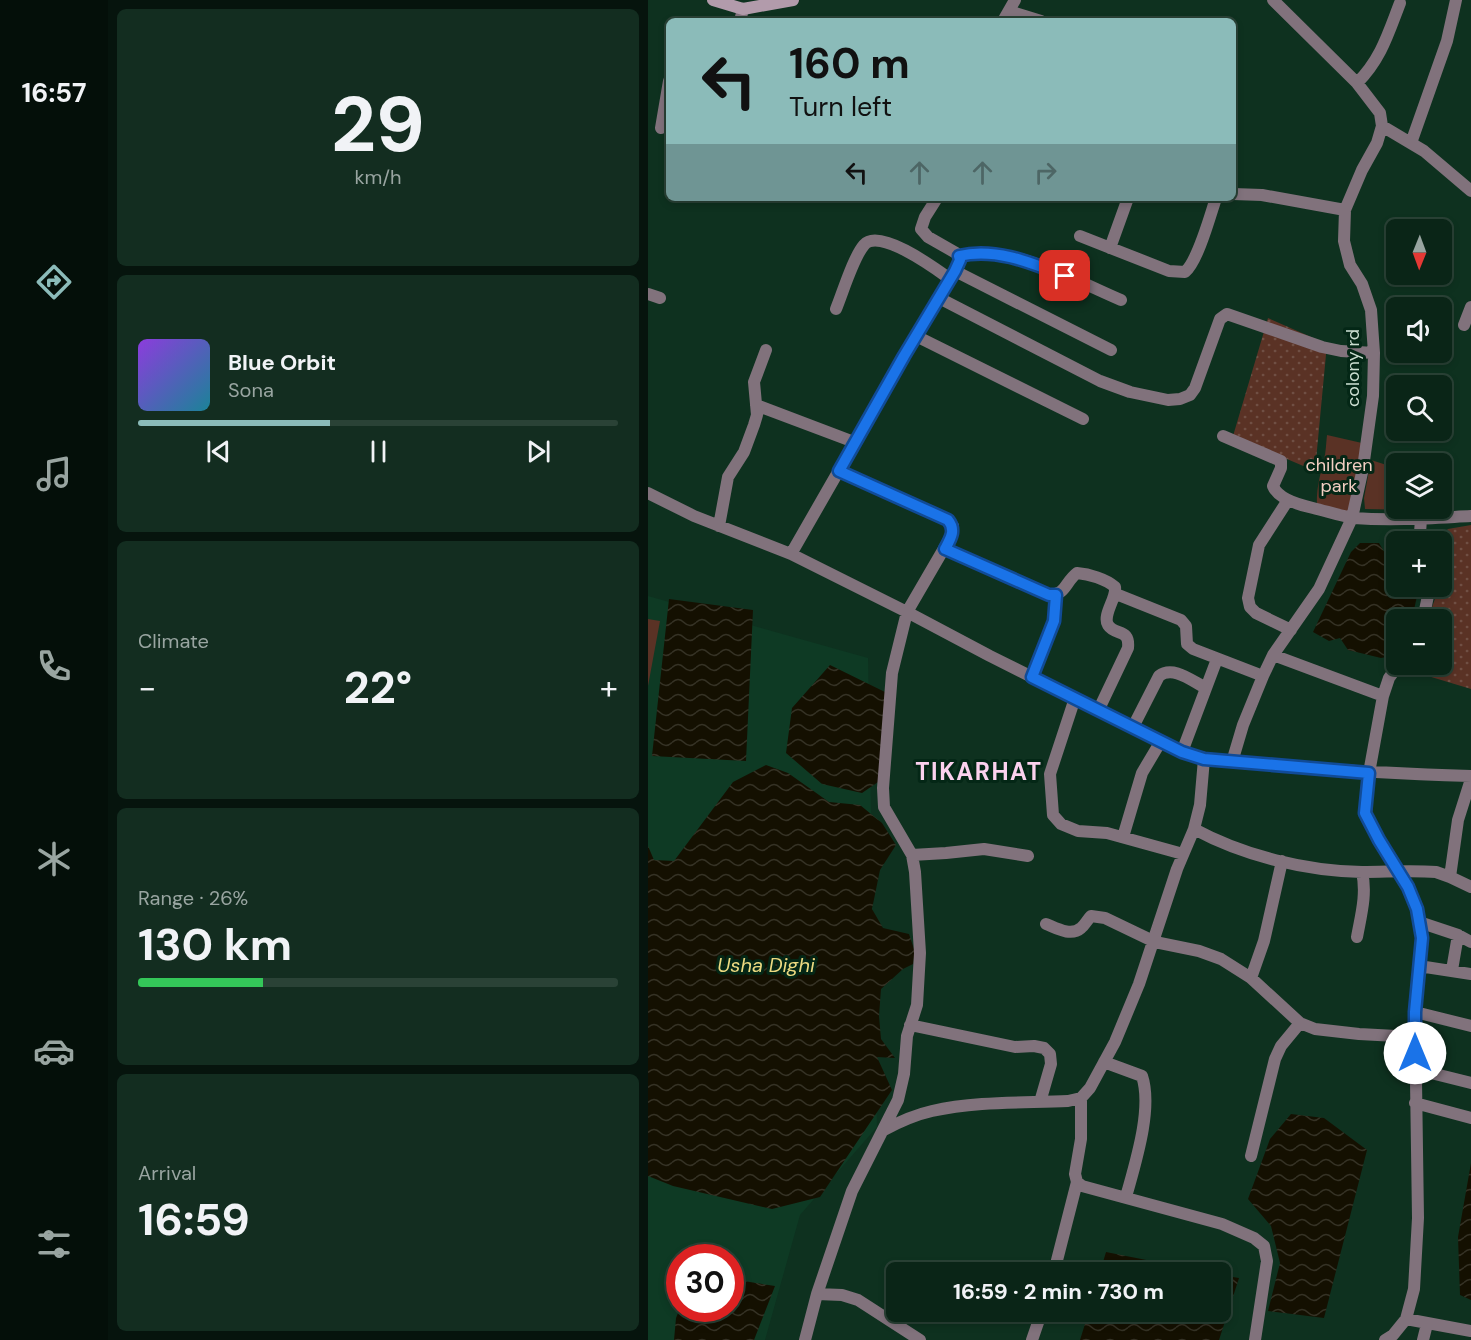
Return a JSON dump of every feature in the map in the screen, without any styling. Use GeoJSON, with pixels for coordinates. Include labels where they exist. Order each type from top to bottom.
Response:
{"type":"FeatureCollection","features":[{"type":"Feature","properties":{"kind":"main road"},"geometry":{"type":"LineString","coordinates":[[712,0],[741,15],[794,0]]}},
{"type":"Feature","properties":{"kind":"street"},"geometry":{"type":"LineString","coordinates":[[1273,0],[1358,83],[1380,113],[1382,126],[1412,143],[1471,191]]}},
{"type":"Feature","properties":{"kind":"street"},"geometry":{"type":"LineString","coordinates":[[1412,143],[1447,41],[1456,0]]}},
{"type":"Feature","properties":{"kind":"street"},"geometry":{"type":"LineString","coordinates":[[1358,83],[1372,68],[1382,52],[1400,3]]}},
{"type":"Feature","properties":{"kind":"street"},"geometry":{"type":"LineString","coordinates":[[1009,11],[1031,18]]}},
{"type":"Feature","properties":{"kind":"street"},"geometry":{"type":"LineString","coordinates":[[659,128],[666,95]]}},
{"type":"Feature","properties":{"kind":"street","name":"colony rd"},"geometry":{"type":"LineString","coordinates":[[1232,762],[1243,724],[1273,655],[1319,589],[1352,518],[1371,421],[1374,353],[1371,310],[1362,284],[1350,265],[1344,241],[1345,210],[1362,170],[1377,143],[1382,126]]}},
{"type":"Feature","properties":{"kind":"street"},"geometry":{"type":"LineString","coordinates":[[1236,194],[1262,195],[1345,210]]}},
{"type":"Feature","properties":{"kind":"street"},"geometry":{"type":"LineString","coordinates":[[935,201],[921,229],[928,237],[959,256],[984,253],[1021,260],[1121,300]]}},
{"type":"Feature","properties":{"kind":"street"},"geometry":{"type":"LineString","coordinates":[[1110,248],[1127,201]]}},
{"type":"Feature","properties":{"kind":"street"},"geometry":{"type":"LineString","coordinates":[[1080,236],[1169,271],[1185,272],[1196,255],[1215,201]]}},
{"type":"Feature","properties":{"kind":"street"},"geometry":{"type":"LineString","coordinates":[[836,309],[864,245],[870,240],[879,240],[1111,350]]}},
{"type":"Feature","properties":{"kind":"street"},"geometry":{"type":"LineString","coordinates":[[791,554],[953,275],[960,260],[959,256]]}},
{"type":"Feature","properties":{"kind":"street"},"geometry":{"type":"LineString","coordinates":[[939,298],[1100,381],[1130,392],[1168,400],[1190,395],[1195,388],[1220,319],[1227,314],[1322,346],[1341,351],[1374,353]]}},
{"type":"Feature","properties":{"kind":"street"},"geometry":{"type":"LineString","coordinates":[[1464,325],[1471,307]]}},
{"type":"Feature","properties":{"kind":"street"},"geometry":{"type":"LineString","coordinates":[[916,336],[1083,419]]}},
{"type":"Feature","properties":{"kind":"street"},"geometry":{"type":"LineString","coordinates":[[719,526],[729,477],[749,441],[757,414],[754,382],[766,350]]}},
{"type":"Feature","properties":{"kind":"street"},"geometry":{"type":"LineString","coordinates":[[756,405],[854,442]]}},
{"type":"Feature","properties":{"kind":"street"},"geometry":{"type":"LineString","coordinates":[[1223,436],[1281,461],[1281,468],[1273,486],[1274,490],[1288,500],[1352,518],[1386,518]]}},
{"type":"Feature","properties":{"kind":"street"},"geometry":{"type":"LineString","coordinates":[[805,1340],[817,1294],[852,1191],[898,1100],[904,1074],[907,1036],[916,1005],[920,953],[912,855],[884,807],[883,788],[892,673],[907,612],[953,533],[953,526],[948,520],[839,471]]}},
{"type":"Feature","properties":{"kind":"street"},"geometry":{"type":"LineString","coordinates":[[648,493],[694,516],[791,554],[1182,752],[1204,759],[1232,762],[1369,773],[1471,777],[1458,820],[1450,877]]}},
{"type":"Feature","properties":{"kind":"street"},"geometry":{"type":"LineString","coordinates":[[1288,500],[1259,545],[1248,598],[1250,607],[1256,613],[1291,630]]}},
{"type":"Feature","properties":{"kind":"street"},"geometry":{"type":"LineString","coordinates":[[1452,517],[1471,516]]}},
{"type":"Feature","properties":{"kind":"street"},"geometry":{"type":"LineString","coordinates":[[1420,531],[1421,519]]}},
{"type":"Feature","properties":{"kind":"street"},"geometry":{"type":"LineString","coordinates":[[945,549],[1049,595],[1063,592],[1071,577],[1077,573],[1111,583],[1115,587],[1116,594],[1107,616],[1107,623],[1109,627],[1126,635],[1129,640],[1128,648],[1099,709]]}},
{"type":"Feature","properties":{"kind":"street"},"geometry":{"type":"LineString","coordinates":[[1116,594],[1181,620],[1186,626],[1187,644],[1193,649],[1263,676]]}},
{"type":"Feature","properties":{"kind":"street"},"geometry":{"type":"LineString","coordinates":[[1032,677],[1054,621],[1056,595]]}},
{"type":"Feature","properties":{"kind":"street"},"geometry":{"type":"LineString","coordinates":[[1273,655],[1383,696]]}},
{"type":"Feature","properties":{"kind":"street"},"geometry":{"type":"LineString","coordinates":[[1182,752],[1217,658]]}},
{"type":"Feature","properties":{"kind":"street"},"geometry":{"type":"LineString","coordinates":[[1133,727],[1159,676],[1164,672],[1174,672],[1206,688]]}},
{"type":"Feature","properties":{"kind":"street"},"geometry":{"type":"LineString","coordinates":[[1385,1340],[1393,1335],[1406,1319],[1414,1289],[1418,1218],[1415,1012],[1422,938],[1417,909],[1408,887],[1365,813],[1369,773],[1383,696],[1391,675]]}},
{"type":"Feature","properties":{"kind":"street"},"geometry":{"type":"LineString","coordinates":[[1075,698],[1050,774],[1053,815],[1061,824],[1078,831],[1107,833],[1184,854]]}},
{"type":"Feature","properties":{"kind":"street"},"geometry":{"type":"LineString","coordinates":[[1123,837],[1142,772],[1161,741]]}},
{"type":"Feature","properties":{"kind":"street"},"geometry":{"type":"LineString","coordinates":[[883,1130],[908,1118],[932,1111],[961,1106],[1068,1101],[1081,1098],[1090,1088],[1115,1042],[1155,942],[1194,829],[1200,805],[1204,759]]}},
{"type":"Feature","properties":{"kind":"street"},"geometry":{"type":"LineString","coordinates":[[1194,829],[1222,842],[1282,861],[1331,870],[1436,872],[1471,887]]}},
{"type":"Feature","properties":{"kind":"street"},"geometry":{"type":"LineString","coordinates":[[912,855],[984,849],[1028,856]]}},
{"type":"Feature","properties":{"kind":"street"},"geometry":{"type":"LineString","coordinates":[[1251,978],[1264,941],[1282,861]]}},
{"type":"Feature","properties":{"kind":"street"},"geometry":{"type":"LineString","coordinates":[[1357,937],[1365,886],[1362,872]]}},
{"type":"Feature","properties":{"kind":"street"},"geometry":{"type":"LineString","coordinates":[[1046,924],[1070,932],[1082,928],[1091,916],[1105,918],[1155,942],[1221,958],[1251,978],[1300,1023],[1315,1029],[1415,1037]]}},
{"type":"Feature","properties":{"kind":"street"},"geometry":{"type":"LineString","coordinates":[[1419,922],[1458,935],[1471,942]]}},
{"type":"Feature","properties":{"kind":"street"},"geometry":{"type":"LineString","coordinates":[[1452,970],[1458,935]]}},
{"type":"Feature","properties":{"kind":"street"},"geometry":{"type":"LineString","coordinates":[[1419,966],[1471,974]]}},
{"type":"Feature","properties":{"kind":"street"},"geometry":{"type":"LineString","coordinates":[[1415,1012],[1471,1026]]}},
{"type":"Feature","properties":{"kind":"street"},"geometry":{"type":"LineString","coordinates":[[1251,1156],[1275,1059],[1281,1046],[1300,1023]]}},
{"type":"Feature","properties":{"kind":"street"},"geometry":{"type":"LineString","coordinates":[[910,1025],[1015,1047],[1044,1048],[1050,1054],[1051,1064],[1040,1102]]}},
{"type":"Feature","properties":{"kind":"street"},"geometry":{"type":"LineString","coordinates":[[1104,1062],[1142,1076],[1146,1087],[1139,1147],[1126,1197]]}},
{"type":"Feature","properties":{"kind":"street"},"geometry":{"type":"LineString","coordinates":[[1415,1069],[1471,1083]]}},
{"type":"Feature","properties":{"kind":"street"},"geometry":{"type":"LineString","coordinates":[[1057,1262],[1077,1182],[1075,1174],[1083,1121],[1081,1098]]}},
{"type":"Feature","properties":{"kind":"street"},"geometry":{"type":"LineString","coordinates":[[1415,1103],[1471,1118]]}},
{"type":"Feature","properties":{"kind":"street"},"geometry":{"type":"LineString","coordinates":[[1077,1182],[1082,1186],[1222,1224],[1254,1238],[1264,1246],[1267,1261],[1255,1340]]}},
{"type":"Feature","properties":{"kind":"street"},"geometry":{"type":"LineString","coordinates":[[817,1294],[842,1295],[858,1299],[920,1340]]}},
{"type":"Feature","properties":{"kind":"street"},"geometry":{"type":"LineString","coordinates":[[1406,1319],[1471,1332]]}},
{"type":"Feature","properties":{"kind":"street"},"geometry":{"type":"LineString","coordinates":[[1032,1340],[1038,1322]]}},
{"type":"Feature","properties":{"kind":"street"},"geometry":{"type":"LineString","coordinates":[[1423,1340],[1427,1324]]}},
{"type":"Feature","properties":{"kind":"shaded area","name":"Usha Dighi"},"geometry":{"type":"Polygon","coordinates":[[[648,596],[868,658],[877,1127],[800,1215],[765,1340],[648,1340],[648,596]]]}},
{"type":"Feature","properties":{"kind":"green space"},"geometry":{"type":"Polygon","coordinates":[[[1268,318],[1327,344],[1315,471],[1233,436],[1268,318]]]}},
{"type":"Feature","properties":{"kind":"green space","name":"children park"},"geometry":{"type":"Polygon","coordinates":[[[1327,435],[1362,443],[1350,515],[1317,507],[1327,435]]]}},
{"type":"Feature","properties":{"kind":"green space"},"geometry":{"type":"Polygon","coordinates":[[[1371,460],[1386,465],[1386,509],[1365,509],[1364,498],[1371,460]]]}},
{"type":"Feature","properties":{"kind":"green space"},"geometry":{"type":"Polygon","coordinates":[[[1471,525],[1471,689],[1425,675],[1452,675],[1452,609],[1431,609],[1436,597],[1452,597],[1452,531],[1446,531],[1471,525]]]}},
{"type":"Feature","properties":{"kind":"green space"},"geometry":{"type":"Polygon","coordinates":[[[648,619],[660,621],[648,686],[648,619]]]}},
{"type":"Feature","properties":{"kind":"water"},"geometry":{"type":"Polygon","coordinates":[[[1360,543],[1379,543],[1386,555],[1386,597],[1417,597],[1414,609],[1386,609],[1386,657],[1381,658],[1348,650],[1340,638],[1329,641],[1313,632],[1351,552],[1360,543]]]}},
{"type":"Feature","properties":{"kind":"water"},"geometry":{"type":"Polygon","coordinates":[[[669,599],[753,610],[746,761],[652,756],[669,599]]]}},
{"type":"Feature","properties":{"kind":"water"},"geometry":{"type":"Polygon","coordinates":[[[830,665],[889,694],[881,780],[862,793],[822,784],[786,753],[792,708],[830,665]]]}},
{"type":"Feature","properties":{"kind":"water","name":"Usha Dighi"},"geometry":{"type":"Polygon","coordinates":[[[766,765],[788,773],[829,802],[860,805],[882,823],[896,845],[880,870],[872,909],[883,928],[909,934],[915,952],[913,964],[903,969],[881,989],[879,1016],[881,1039],[895,1058],[877,1057],[892,1090],[820,1197],[772,1209],[673,1186],[648,1176],[648,846],[654,860],[674,861],[733,782],[766,765]]]}},
{"type":"Feature","properties":{"kind":"water"},"geometry":{"type":"Polygon","coordinates":[[[1291,1114],[1324,1118],[1367,1150],[1324,1318],[1268,1311],[1280,1263],[1271,1226],[1248,1199],[1270,1139],[1291,1114]]]}},
{"type":"Feature","properties":{"kind":"water"},"geometry":{"type":"Polygon","coordinates":[[[1471,1163],[1471,1300],[1460,1295],[1458,1237],[1471,1163]]]}},
{"type":"Feature","properties":{"kind":"water"},"geometry":{"type":"Polygon","coordinates":[[[1106,1252],[1156,1262],[1103,1262],[1106,1252]]]}},
{"type":"Feature","properties":{"kind":"water"},"geometry":{"type":"Polygon","coordinates":[[[1231,1277],[1239,1278],[1231,1303],[1231,1277]]]}},
{"type":"Feature","properties":{"kind":"water"},"geometry":{"type":"Polygon","coordinates":[[[744,1281],[775,1286],[754,1340],[674,1340],[676,1322],[744,1322],[744,1281]]]}},
{"type":"Feature","properties":{"kind":"water"},"geometry":{"type":"Polygon","coordinates":[[[1086,1322],[1225,1322],[1219,1340],[1080,1340],[1086,1322]]]}},
{"type":"Feature","properties":{"kind":"district","name":"TIKARHAT"},"geometry":{"type":"Point","coordinates":[979,772]}},
{"type":"Feature","properties":{"kind":"route"},"geometry":{"type":"LineString","coordinates":[[1065,276],[1002,255],[970,253],[959,256],[959,265],[839,471],[948,520],[953,526],[953,533],[945,549],[1049,595],[1056,595],[1054,621],[1032,677],[1182,752],[1204,759],[1369,773],[1365,813],[1408,887],[1417,909],[1422,938],[1415,1012],[1415,1053]]}}]}
